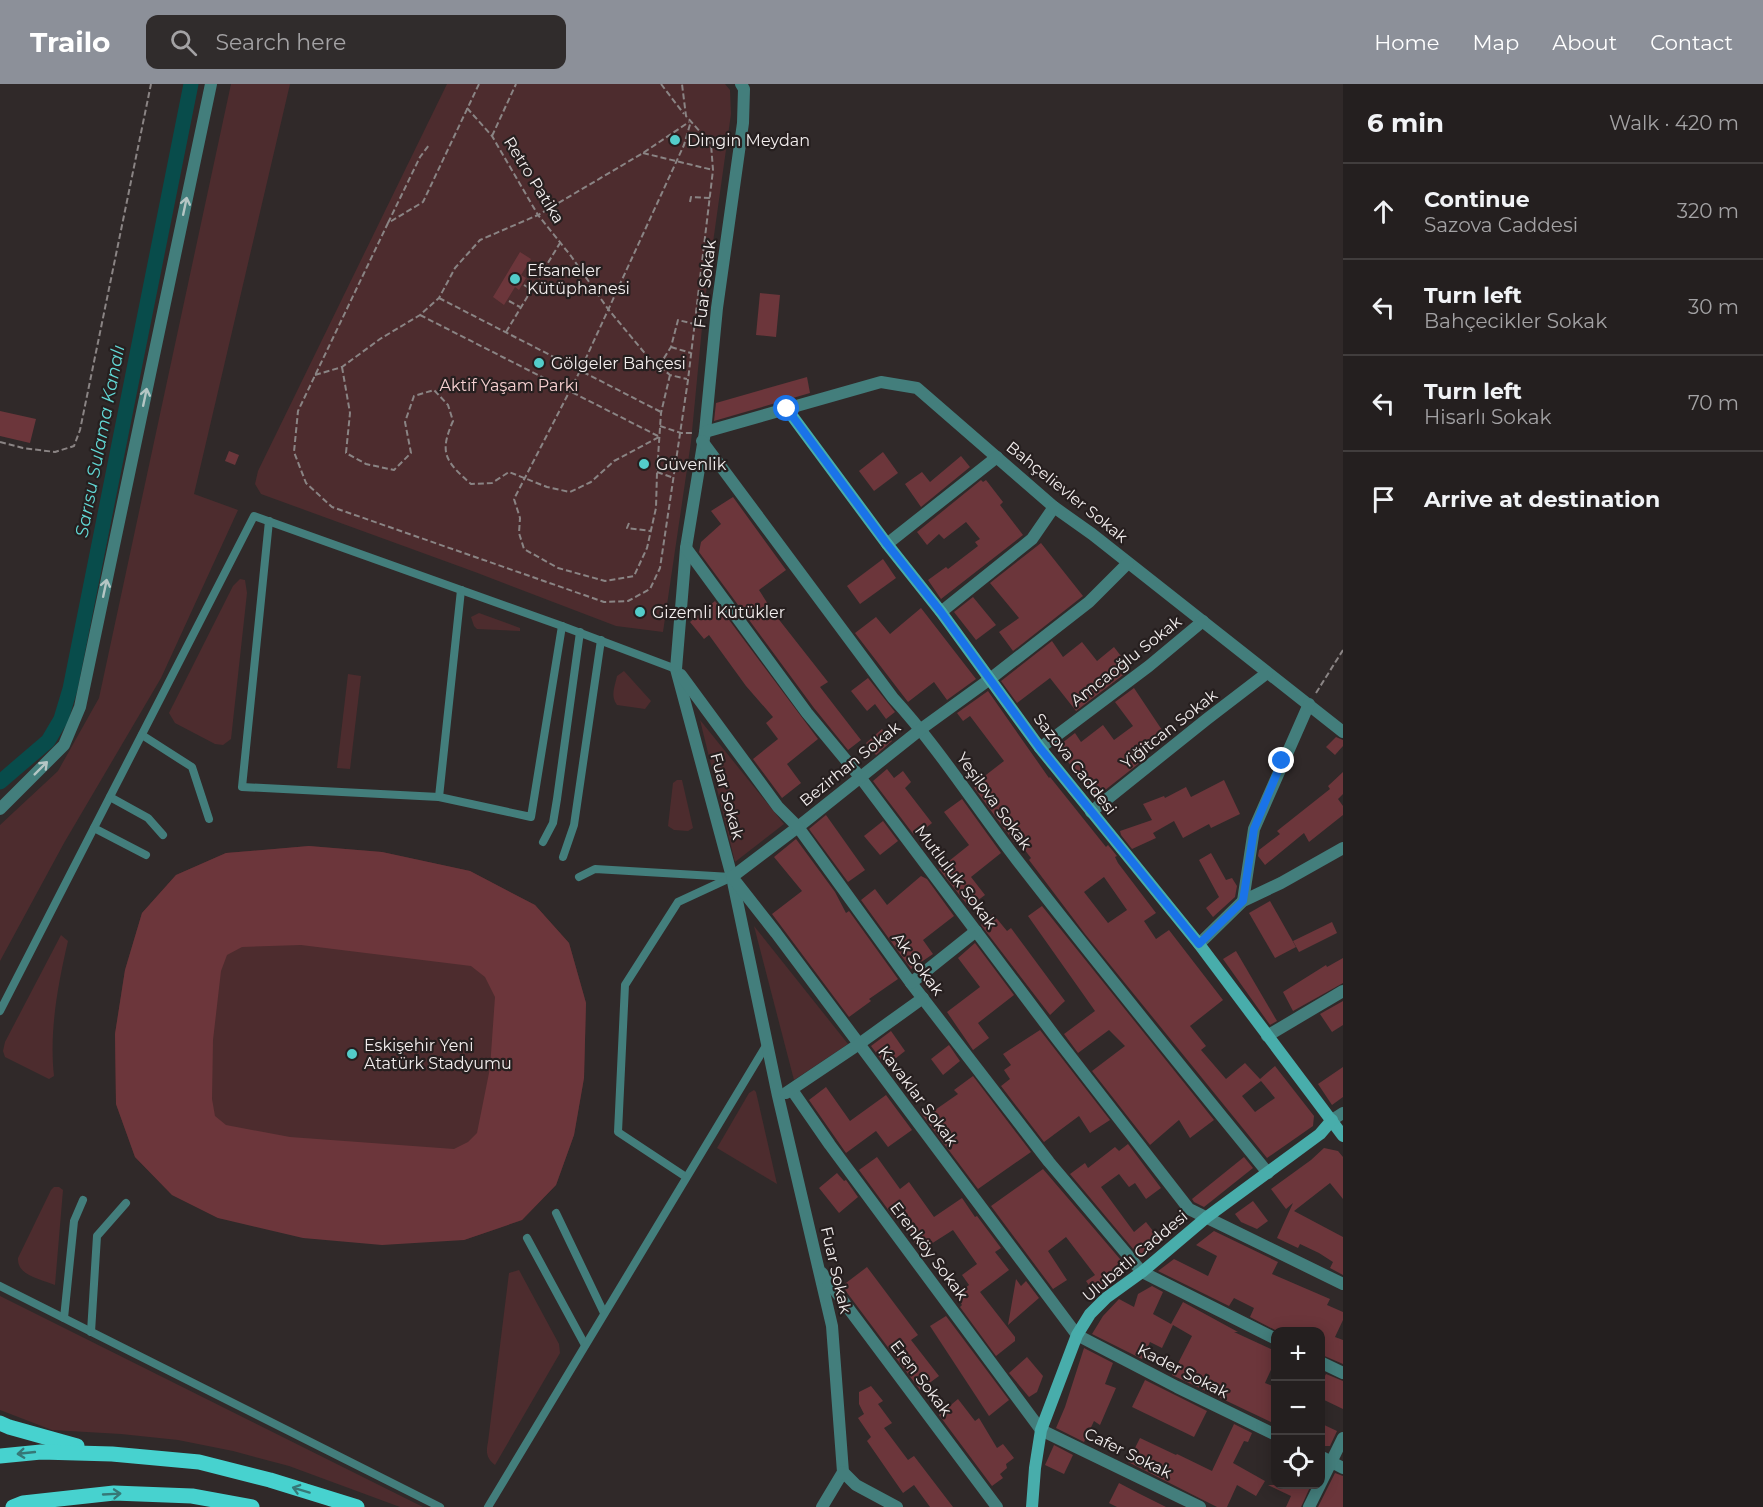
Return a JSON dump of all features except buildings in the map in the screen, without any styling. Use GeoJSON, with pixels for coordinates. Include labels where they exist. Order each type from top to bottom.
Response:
{"type":"FeatureCollection","features":[{"type":"Feature","properties":{"kind":"main road"},"geometry":{"type":"LineString","coordinates":[[0,1423],[9,1428],[112,1454]]}},
{"type":"Feature","properties":{"kind":"main road"},"geometry":{"type":"LineString","coordinates":[[0,1456],[41,1452],[112,1454],[199,1462],[270,1480],[357,1507]]}},
{"type":"Feature","properties":{"kind":"main road"},"geometry":{"type":"LineString","coordinates":[[13,1507],[23,1503],[114,1493],[192,1496],[252,1507]]}},
{"type":"Feature","properties":{"kind":"street"},"geometry":{"type":"LineString","coordinates":[[0,809],[64,745],[80,707],[211,84]]}},
{"type":"Feature","properties":{"kind":"street","name":"Fuar Sokak"},"geometry":{"type":"LineString","coordinates":[[741,84],[744,89],[743,123],[717,308],[704,436],[686,548],[676,669],[732,877],[778,1096],[832,1326],[843,1472]]}},
{"type":"Feature","properties":{"kind":"street","name":"Bahçelievler Sokak"},"geometry":{"type":"LineString","coordinates":[[704,436],[881,382],[916,388],[1054,507],[1310,704],[1343,732]]}},
{"type":"Feature","properties":{"kind":"street","name":"Sazova Caddesi"},"geometry":{"type":"LineString","coordinates":[[787,409],[887,544],[941,612],[1040,748],[1199,944],[1343,1136]]}},
{"type":"Feature","properties":{"kind":"street","name":"Yeşilova Sokak"},"geometry":{"type":"LineString","coordinates":[[704,436],[878,679],[921,729],[997,834],[1091,956],[1268,1173]]}},
{"type":"Feature","properties":{"kind":"street"},"geometry":{"type":"LineString","coordinates":[[887,544],[997,457]]}},
{"type":"Feature","properties":{"kind":"street"},"geometry":{"type":"LineString","coordinates":[[941,612],[1032,539],[1054,507]]}},
{"type":"Feature","properties":{"kind":"street","name":"Mutluluk Sokak"},"geometry":{"type":"LineString","coordinates":[[686,548],[807,713],[860,777],[1189,1209],[1343,1284]]}},
{"type":"Feature","properties":{"kind":"street","name":"Bezirhan Sokak"},"geometry":{"type":"LineString","coordinates":[[732,877],[921,729],[1089,602],[1128,563]]}},
{"type":"Feature","properties":{"kind":"street","name":"Amcaoğlu Sokak"},"geometry":{"type":"LineString","coordinates":[[1040,748],[1149,666],[1203,621]]}},
{"type":"Feature","properties":{"kind":"street","name":"Ak Sokak"},"geometry":{"type":"LineString","coordinates":[[676,669],[778,807],[798,827],[911,983],[1049,1162],[1142,1272]]}},
{"type":"Feature","properties":{"kind":"street","name":"Yiğitcan Sokak"},"geometry":{"type":"LineString","coordinates":[[1091,812],[1267,673]]}},
{"type":"Feature","properties":{"kind":"street"},"geometry":{"type":"LineString","coordinates":[[1243,901],[1254,829],[1310,704]]}},
{"type":"Feature","properties":{"kind":"street"},"geometry":{"type":"LineString","coordinates":[[1199,944],[1243,901],[1281,883],[1343,848]]}},
{"type":"Feature","properties":{"kind":"street","name":"Kavaklar Sokak"},"geometry":{"type":"LineString","coordinates":[[732,877],[1077,1335]]}},
{"type":"Feature","properties":{"kind":"street"},"geometry":{"type":"LineString","coordinates":[[911,983],[976,931]]}},
{"type":"Feature","properties":{"kind":"street"},"geometry":{"type":"LineString","coordinates":[[1267,1036],[1343,992]]}},
{"type":"Feature","properties":{"kind":"street"},"geometry":{"type":"LineString","coordinates":[[778,1096],[792,1090],[923,998]]}},
{"type":"Feature","properties":{"kind":"street","name":"Erenköy Sokak"},"geometry":{"type":"LineString","coordinates":[[792,1090],[830,1145],[1041,1430]]}},
{"type":"Feature","properties":{"kind":"street"},"geometry":{"type":"LineString","coordinates":[[1332,1120],[1343,1113]]}},
{"type":"Feature","properties":{"kind":"street","name":"Ulubatlı Caddesi"},"geometry":{"type":"LineString","coordinates":[[1032,1507],[1041,1430],[1077,1335],[1090,1314],[1106,1298],[1142,1272],[1207,1217],[1320,1134],[1332,1120]]}},
{"type":"Feature","properties":{"kind":"street","name":"Eren Sokak"},"geometry":{"type":"LineString","coordinates":[[819,1269],[997,1507]]}},
{"type":"Feature","properties":{"kind":"street"},"geometry":{"type":"LineString","coordinates":[[1142,1272],[1271,1337]]}},
{"type":"Feature","properties":{"kind":"street","name":"Kader Sokak"},"geometry":{"type":"LineString","coordinates":[[1077,1335],[1271,1433]]}},
{"type":"Feature","properties":{"kind":"street"},"geometry":{"type":"LineString","coordinates":[[1325,1364],[1343,1373]]}},
{"type":"Feature","properties":{"kind":"street","name":"Cafer Sokak"},"geometry":{"type":"LineString","coordinates":[[1041,1430],[1200,1507]]}},
{"type":"Feature","properties":{"kind":"street"},"geometry":{"type":"LineString","coordinates":[[1310,1507],[1343,1438]]}},
{"type":"Feature","properties":{"kind":"street"},"geometry":{"type":"LineString","coordinates":[[822,1507],[843,1472],[856,1485],[897,1507]]}},
{"type":"Feature","properties":{"kind":"lane"},"geometry":{"type":"LineString","coordinates":[[0,1011],[254,516],[676,669]]}},
{"type":"Feature","properties":{"kind":"lane"},"geometry":{"type":"LineString","coordinates":[[269,521],[243,787],[439,797],[531,818],[562,626]]}},
{"type":"Feature","properties":{"kind":"lane"},"geometry":{"type":"LineString","coordinates":[[439,797],[461,590]]}},
{"type":"Feature","properties":{"kind":"lane"},"geometry":{"type":"LineString","coordinates":[[543,842],[553,823],[558,799],[579,632]]}},
{"type":"Feature","properties":{"kind":"lane"},"geometry":{"type":"LineString","coordinates":[[563,857],[574,825],[601,640]]}},
{"type":"Feature","properties":{"kind":"lane"},"geometry":{"type":"LineString","coordinates":[[142,735],[192,767],[209,819]]}},
{"type":"Feature","properties":{"kind":"lane"},"geometry":{"type":"LineString","coordinates":[[110,797],[148,818],[163,835]]}},
{"type":"Feature","properties":{"kind":"lane"},"geometry":{"type":"LineString","coordinates":[[94,828],[146,855]]}},
{"type":"Feature","properties":{"kind":"lane"},"geometry":{"type":"LineString","coordinates":[[579,877],[595,869],[732,877]]}},
{"type":"Feature","properties":{"kind":"lane"},"geometry":{"type":"LineString","coordinates":[[686,1177],[618,1132],[625,985],[678,902],[732,877]]}},
{"type":"Feature","properties":{"kind":"lane"},"geometry":{"type":"LineString","coordinates":[[488,1507],[767,1044]]}},
{"type":"Feature","properties":{"kind":"lane"},"geometry":{"type":"LineString","coordinates":[[64,1318],[74,1221],[83,1200]]}},
{"type":"Feature","properties":{"kind":"lane"},"geometry":{"type":"LineString","coordinates":[[91,1332],[97,1236],[126,1203]]}},
{"type":"Feature","properties":{"kind":"lane"},"geometry":{"type":"LineString","coordinates":[[556,1213],[604,1314]]}},
{"type":"Feature","properties":{"kind":"lane"},"geometry":{"type":"LineString","coordinates":[[527,1238],[585,1345]]}},
{"type":"Feature","properties":{"kind":"lane"},"geometry":{"type":"LineString","coordinates":[[0,1286],[440,1507]]}},
{"type":"Feature","properties":{"kind":"path"},"geometry":{"type":"LineString","coordinates":[[0,442],[55,452],[74,446],[80,430],[151,84]]}},
{"type":"Feature","properties":{"kind":"path"},"geometry":{"type":"LineString","coordinates":[[388,223],[423,202],[479,84]]}},
{"type":"Feature","properties":{"kind":"path"},"geometry":{"type":"LineString","coordinates":[[492,136],[516,84]]}},
{"type":"Feature","properties":{"kind":"path"},"geometry":{"type":"LineString","coordinates":[[429,145],[420,157],[298,411],[294,453],[306,483],[332,507],[604,602],[628,601],[650,589],[660,568],[692,353],[713,170],[711,144],[661,84]]}},
{"type":"Feature","properties":{"kind":"path"},"geometry":{"type":"LineString","coordinates":[[682,84],[686,116]]}},
{"type":"Feature","properties":{"kind":"path","name":"Retro Patika"},"geometry":{"type":"LineString","coordinates":[[467,108],[492,136],[538,215],[608,309],[648,357],[670,375]]}},
{"type":"Feature","properties":{"kind":"path"},"geometry":{"type":"LineString","coordinates":[[315,375],[342,367],[380,339],[420,315],[439,298],[455,268],[480,240],[538,215],[644,153],[691,121]]}},
{"type":"Feature","properties":{"kind":"path"},"geometry":{"type":"LineString","coordinates":[[688,380],[670,375],[661,413],[656,508],[647,548],[634,576],[605,582],[558,568],[524,549],[519,533],[520,518],[514,499],[580,371],[684,145],[691,121]]}},
{"type":"Feature","properties":{"kind":"path"},"geometry":{"type":"LineString","coordinates":[[644,153],[713,170]]}},
{"type":"Feature","properties":{"kind":"path"},"geometry":{"type":"LineString","coordinates":[[690,202],[691,197],[710,198]]}},
{"type":"Feature","properties":{"kind":"path"},"geometry":{"type":"LineString","coordinates":[[506,332],[560,243]]}},
{"type":"Feature","properties":{"kind":"path"},"geometry":{"type":"LineString","coordinates":[[531,265],[542,273]]}},
{"type":"Feature","properties":{"kind":"path"},"geometry":{"type":"LineString","coordinates":[[524,285],[532,290]]}},
{"type":"Feature","properties":{"kind":"path"},"geometry":{"type":"LineString","coordinates":[[439,298],[661,413]]}},
{"type":"Feature","properties":{"kind":"path"},"geometry":{"type":"LineString","coordinates":[[509,301],[520,308]]}},
{"type":"Feature","properties":{"kind":"path"},"geometry":{"type":"LineString","coordinates":[[420,315],[659,437]]}},
{"type":"Feature","properties":{"kind":"path"},"geometry":{"type":"LineString","coordinates":[[659,366],[671,347],[678,320],[695,325]]}},
{"type":"Feature","properties":{"kind":"path"},"geometry":{"type":"LineString","coordinates":[[671,347],[692,353]]}},
{"type":"Feature","properties":{"kind":"path"},"geometry":{"type":"LineString","coordinates":[[342,367],[350,413],[346,453],[366,464],[394,470],[411,453],[405,422],[414,396],[434,390],[448,405],[453,421],[444,442],[451,467],[471,484],[492,483],[509,472],[547,488],[570,492],[591,482],[614,461],[659,437]]}},
{"type":"Feature","properties":{"kind":"path"},"geometry":{"type":"LineString","coordinates":[[660,426],[681,433]]}},
{"type":"Feature","properties":{"kind":"path"},"geometry":{"type":"LineString","coordinates":[[657,472],[674,478]]}},
{"type":"Feature","properties":{"kind":"path"},"geometry":{"type":"LineString","coordinates":[[629,523],[627,528],[651,531]]}},
{"type":"Feature","properties":{"kind":"path"},"geometry":{"type":"LineString","coordinates":[[1310,704],[1343,650]]}},
{"type":"Feature","properties":{"kind":"green space"},"geometry":{"type":"Polygon","coordinates":[[[231,84],[290,84],[194,494],[238,510],[161,678],[64,843],[0,961],[0,825],[58,771],[99,698],[231,84]]]}},
{"type":"Feature","properties":{"kind":"green space","name":"Aktif Yaşam Parkı"},"geometry":{"type":"Polygon","coordinates":[[[447,84],[725,84],[730,90],[731,114],[704,307],[691,442],[663,632],[616,626],[261,494],[255,484],[258,471],[447,84]]]}},
{"type":"Feature","properties":{"kind":"green space"},"geometry":{"type":"Polygon","coordinates":[[[240,579],[245,580],[247,593],[231,739],[223,745],[215,744],[175,723],[169,713],[233,586],[240,579]]]}},
{"type":"Feature","properties":{"kind":"green space"},"geometry":{"type":"Polygon","coordinates":[[[479,613],[520,628],[520,631],[477,629],[471,617],[479,613]]]}},
{"type":"Feature","properties":{"kind":"green space"},"geometry":{"type":"Polygon","coordinates":[[[624,671],[651,701],[645,709],[617,705],[615,702],[614,691],[617,676],[624,671]]]}},
{"type":"Feature","properties":{"kind":"green space"},"geometry":{"type":"Polygon","coordinates":[[[348,674],[361,676],[350,769],[337,768],[348,674]]]}},
{"type":"Feature","properties":{"kind":"green space"},"geometry":{"type":"Polygon","coordinates":[[[700,720],[784,824],[735,862],[700,720]]]}},
{"type":"Feature","properties":{"kind":"green space"},"geometry":{"type":"Polygon","coordinates":[[[682,780],[693,828],[688,831],[674,830],[668,826],[673,783],[682,780]]]}},
{"type":"Feature","properties":{"kind":"green space","name":"Eskişehir Yeni Atatürk Stadyumu"},"geometry":{"type":"Polygon","coordinates":[[[309,846],[382,852],[470,871],[535,905],[569,943],[586,1003],[584,1078],[574,1135],[556,1185],[522,1220],[464,1240],[218,1218],[172,1195],[135,1157],[116,1104],[115,1034],[125,970],[142,913],[176,875],[226,853],[309,846]]]}},
{"type":"Feature","properties":{"kind":"green space"},"geometry":{"type":"Polygon","coordinates":[[[754,926],[848,1044],[794,1080],[754,926]]]}},
{"type":"Feature","properties":{"kind":"green space"},"geometry":{"type":"Polygon","coordinates":[[[61,935],[68,941],[54,1025],[54,1076],[49,1079],[5,1057],[3,1051],[5,1042],[61,935]]]}},
{"type":"Feature","properties":{"kind":"green space"},"geometry":{"type":"Polygon","coordinates":[[[754,1090],[777,1184],[717,1148],[749,1093],[754,1090]]]}},
{"type":"Feature","properties":{"kind":"green space"},"geometry":{"type":"Polygon","coordinates":[[[54,1187],[63,1190],[55,1285],[26,1273],[21,1269],[18,1258],[54,1187]]]}},
{"type":"Feature","properties":{"kind":"green space"},"geometry":{"type":"Polygon","coordinates":[[[519,1270],[559,1344],[560,1353],[495,1465],[488,1457],[487,1446],[509,1273],[519,1270]]]}},
{"type":"Feature","properties":{"kind":"green space"},"geometry":{"type":"Polygon","coordinates":[[[0,1296],[423,1507],[400,1507],[289,1466],[233,1451],[178,1440],[52,1430],[0,1410],[0,1296]]]}},
{"type":"Feature","properties":{"kind":"waterway","name":"Sarısu Sulama Kanalı"},"geometry":{"type":"LineString","coordinates":[[0,782],[48,741],[61,719],[70,689],[191,84]]}},
{"type":"Feature","properties":{"kind":"place","name":"Dingin Meydan"},"geometry":{"type":"Point","coordinates":[675,140]}},
{"type":"Feature","properties":{"kind":"place","name":"Efsaneler Kütüphanesi"},"geometry":{"type":"Point","coordinates":[515,279]}},
{"type":"Feature","properties":{"kind":"place","name":"Gölgeler Bahçesi"},"geometry":{"type":"Point","coordinates":[539,363]}},
{"type":"Feature","properties":{"kind":"place","name":"Güvenlik"},"geometry":{"type":"Point","coordinates":[644,464]}},
{"type":"Feature","properties":{"kind":"place","name":"Gizemli Kütükler"},"geometry":{"type":"Point","coordinates":[640,612]}},
{"type":"Feature","properties":{"kind":"place","name":"Eskişehir Yeni Atatürk Stadyumu"},"geometry":{"type":"Point","coordinates":[352,1054]}},
{"type":"Feature","properties":{"kind":"route"},"geometry":{"type":"LineString","coordinates":[[787,409],[887,544],[941,612],[1040,748],[1199,944],[1243,901],[1254,829],[1282,761]]}}]}
